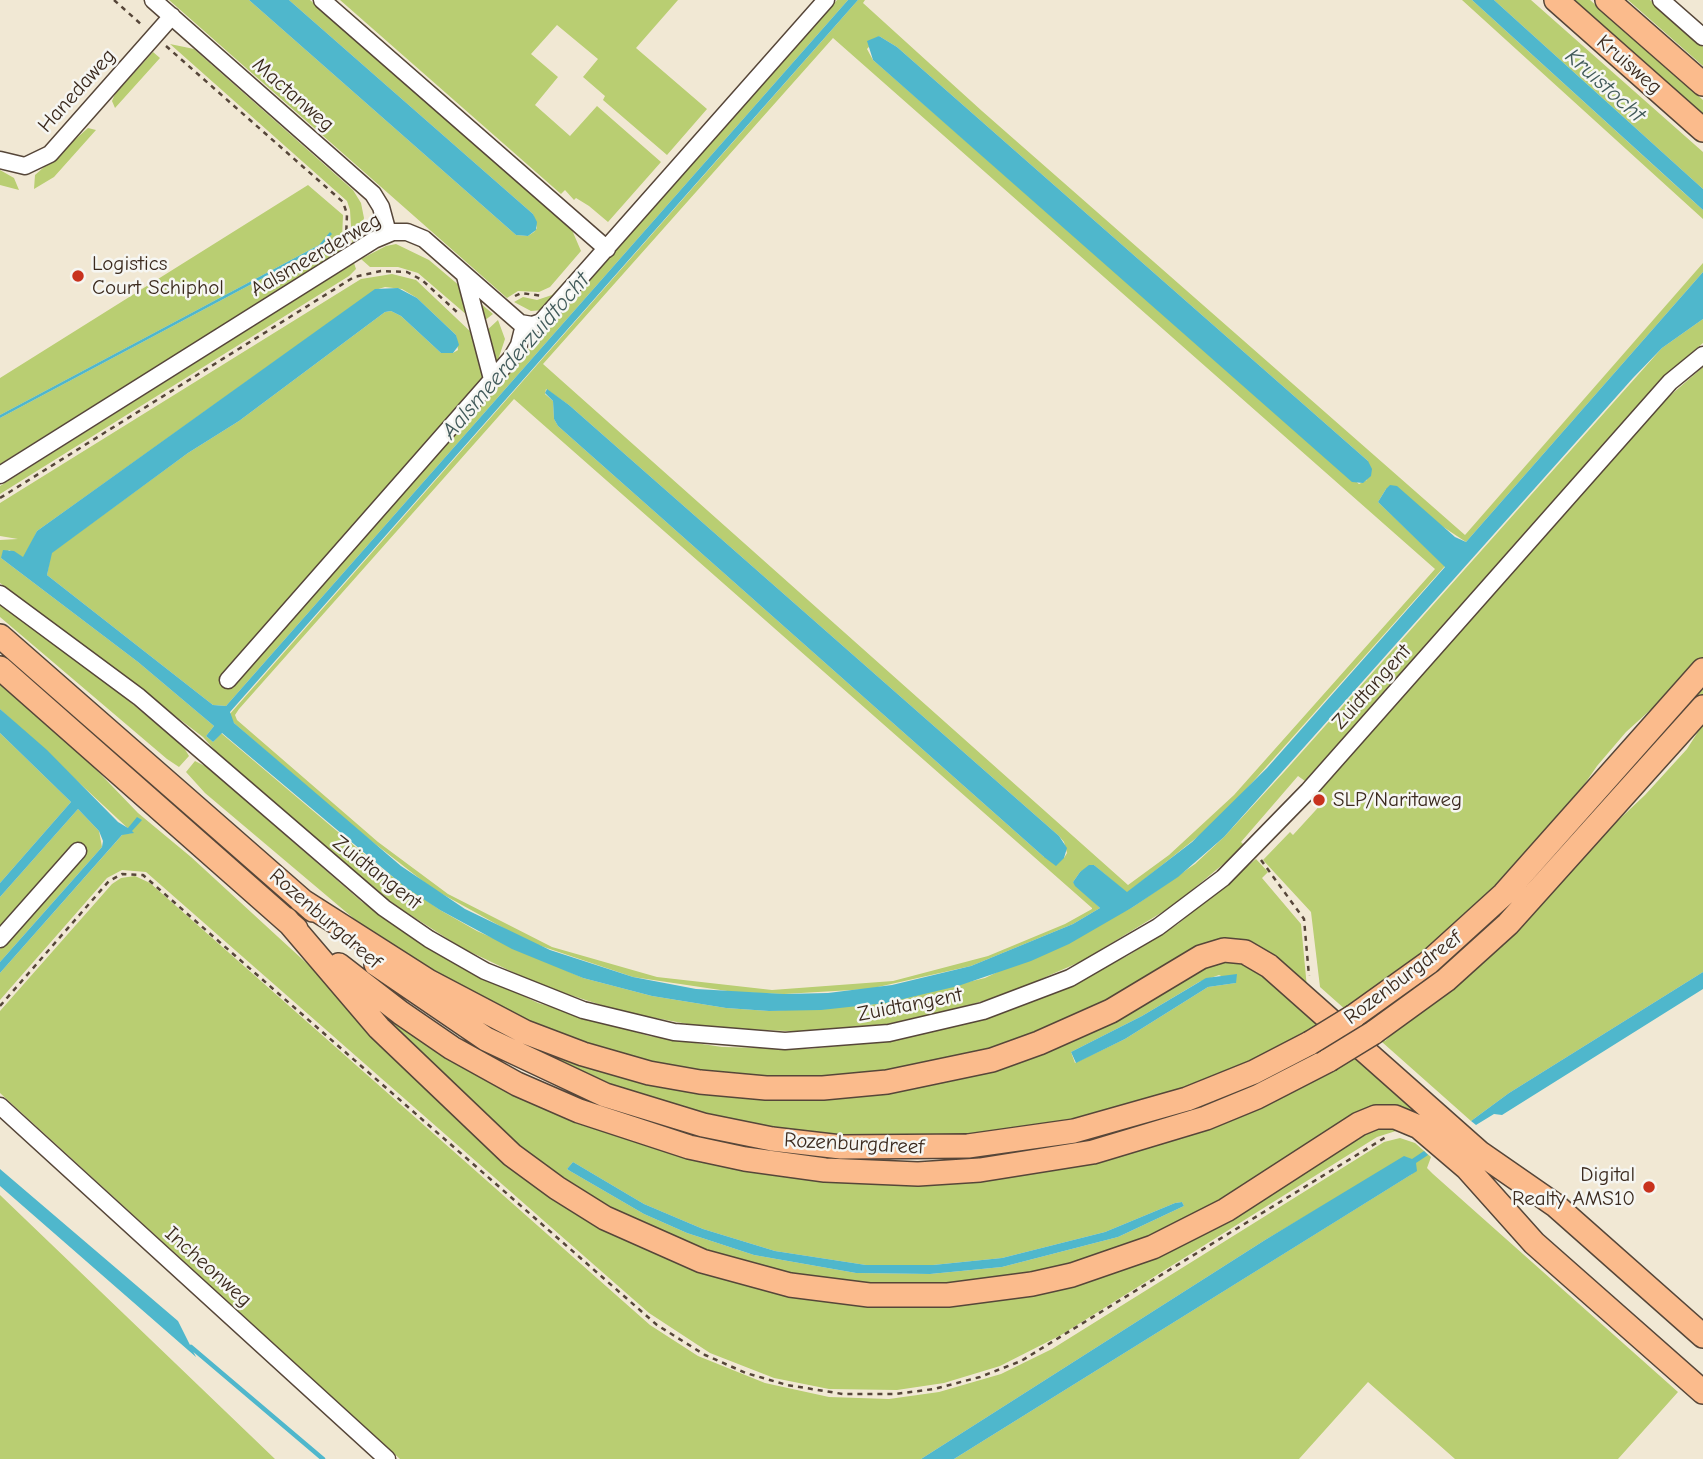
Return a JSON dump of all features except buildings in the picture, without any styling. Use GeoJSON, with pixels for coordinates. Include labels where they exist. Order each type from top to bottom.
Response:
{"type":"FeatureCollection","features":[{"type":"Feature","properties":{"kind":"highway","name":"Kruisweg"},"geometry":{"type":"LineString","coordinates":[[1556,0],[1703,130]]}},
{"type":"Feature","properties":{"kind":"highway","name":"Kruisweg"},"geometry":{"type":"LineString","coordinates":[[1607,0],[1703,84]]}},
{"type":"Feature","properties":{"kind":"highway","name":"Rozenburgdreef"},"geometry":{"type":"LineString","coordinates":[[0,636],[301,900],[418,996],[517,1056],[629,1104],[703,1125],[772,1139],[841,1147],[902,1149],[968,1146],[1038,1138],[1110,1123],[1187,1099],[1254,1072],[1354,1016],[1428,963],[1504,894],[1703,670]]}},
{"type":"Feature","properties":{"kind":"highway","name":"Rozenburgdreef"},"geometry":{"type":"LineString","coordinates":[[0,668],[286,919],[401,1013],[472,1060],[517,1084],[579,1111],[645,1135],[771,1164],[860,1173],[918,1174],[990,1169],[1065,1158],[1142,1140],[1257,1097],[1329,1060],[1373,1033],[1446,980],[1508,924],[1703,707]]}},
{"type":"Feature","properties":{"kind":"highway"},"geometry":{"type":"LineString","coordinates":[[301,900],[428,981],[525,1032],[583,1054],[641,1071],[741,1086],[853,1086],[964,1067],[1026,1048],[1096,1018],[1212,952],[1245,953],[1269,966],[1480,1153],[1555,1205],[1703,1336]]}},
{"type":"Feature","properties":{"kind":"highway"},"geometry":{"type":"LineString","coordinates":[[286,919],[379,1028],[486,1132],[547,1181],[605,1217],[657,1243],[728,1269],[790,1285],[869,1295],[948,1295],[1003,1289],[1072,1275],[1153,1247],[1207,1221],[1359,1124],[1376,1117],[1395,1116],[1413,1123],[1448,1152],[1479,1180],[1534,1243],[1703,1392]]}},
{"type":"Feature","properties":{"kind":"street","name":"Mactanweg"},"geometry":{"type":"LineString","coordinates":[[153,0],[373,194],[381,207],[388,233]]}},
{"type":"Feature","properties":{"kind":"street"},"geometry":{"type":"LineString","coordinates":[[322,0],[607,249]]}},
{"type":"Feature","properties":{"kind":"street"},"geometry":{"type":"LineString","coordinates":[[228,680],[516,351],[524,325],[536,324],[546,318],[827,0]]}},
{"type":"Feature","properties":{"kind":"street"},"geometry":{"type":"LineString","coordinates":[[1661,0],[1703,37]]}},
{"type":"Feature","properties":{"kind":"street","name":"Hanedaweg"},"geometry":{"type":"LineString","coordinates":[[0,160],[25,166],[50,154],[172,16]]}},
{"type":"Feature","properties":{"kind":"street","name":"Aalsmeerderweg"},"geometry":{"type":"LineString","coordinates":[[0,475],[388,233],[407,232],[421,237],[502,309],[524,325]]}},
{"type":"Feature","properties":{"kind":"street"},"geometry":{"type":"LineString","coordinates":[[465,276],[492,379]]}},
{"type":"Feature","properties":{"kind":"street","name":"Zuidtangent"},"geometry":{"type":"LineString","coordinates":[[0,594],[139,697],[337,870],[406,924],[454,954],[516,985],[583,1010],[653,1028],[743,1040],[827,1040],[914,1029],[983,1011],[1070,978],[1132,944],[1195,901],[1252,851],[1670,382],[1703,355]]}},
{"type":"Feature","properties":{"kind":"street"},"geometry":{"type":"LineString","coordinates":[[0,939],[78,851]]}},
{"type":"Feature","properties":{"kind":"street","name":"Incheonweg"},"geometry":{"type":"LineString","coordinates":[[0,1106],[387,1459]]}},
{"type":"Feature","properties":{"kind":"path"},"geometry":{"type":"LineString","coordinates":[[114,0],[343,202],[347,214]]}},
{"type":"Feature","properties":{"kind":"path","name":"Aalsmeerderweg"},"geometry":{"type":"LineString","coordinates":[[0,498],[343,284],[364,274],[395,270],[412,274],[478,328]]}},
{"type":"Feature","properties":{"kind":"path"},"geometry":{"type":"LineString","coordinates":[[502,309],[518,295],[538,296],[548,293]]}},
{"type":"Feature","properties":{"kind":"path"},"geometry":{"type":"LineString","coordinates":[[1252,851],[1270,869],[1295,907]]}},
{"type":"Feature","properties":{"kind":"path"},"geometry":{"type":"LineString","coordinates":[[0,1006],[109,881],[122,874],[143,875],[657,1325],[705,1355],[746,1373],[787,1385],[844,1394],[886,1395],[934,1389],[980,1377],[1021,1361],[1392,1134]]}},
{"type":"Feature","properties":{"kind":"green space"},"geometry":{"type":"Polygon","coordinates":[[[169,0],[249,0],[516,235],[528,236],[534,232],[537,228],[533,214],[289,0],[310,0],[572,230],[581,251],[550,287],[539,292],[518,291],[507,298],[169,0]]]}},
{"type":"Feature","properties":{"kind":"green space"},"geometry":{"type":"Polygon","coordinates":[[[340,0],[678,0],[636,48],[707,109],[667,155],[603,100],[605,96],[583,77],[598,59],[557,25],[531,54],[558,77],[535,105],[570,136],[597,106],[661,162],[608,222],[589,206],[576,198],[574,200],[565,190],[561,194],[340,0]]]}},
{"type":"Feature","properties":{"kind":"green space"},"geometry":{"type":"Polygon","coordinates":[[[837,0],[848,0],[226,706],[213,705],[47,575],[51,553],[188,453],[239,421],[385,312],[391,311],[401,316],[441,353],[458,350],[456,335],[417,298],[402,289],[385,287],[375,290],[37,531],[24,558],[9,550],[1,558],[138,662],[214,726],[206,736],[213,742],[221,733],[383,870],[440,910],[477,931],[583,978],[652,996],[726,1008],[769,1011],[870,1005],[985,978],[1133,907],[1195,864],[1284,772],[1662,348],[1703,319],[1703,343],[1662,378],[1305,781],[1298,776],[1241,842],[1245,846],[1174,905],[1082,961],[1009,993],[956,1009],[883,1025],[807,1032],[704,1027],[623,1012],[542,986],[462,948],[398,907],[346,867],[218,754],[203,737],[0,583],[0,540],[18,539],[0,536],[0,503],[361,279],[392,274],[416,280],[474,335],[484,333],[498,320],[505,339],[497,363],[281,629],[837,0]]]}},
{"type":"Feature","properties":{"kind":"green space"},"geometry":{"type":"Polygon","coordinates":[[[858,0],[865,0],[863,3],[982,111],[1465,535],[1703,263],[1703,272],[1466,542],[1386,489],[1378,502],[1445,566],[1210,827],[1127,893],[1094,865],[1080,872],[1073,882],[1100,908],[1073,924],[971,966],[869,989],[784,994],[734,992],[633,977],[529,942],[433,889],[347,822],[234,723],[229,715],[858,0]],[[879,36],[867,49],[873,60],[1359,484],[1367,480],[1368,461],[897,47],[879,36]],[[833,38],[543,364],[1128,885],[1169,855],[1234,795],[1435,569],[833,38]],[[546,389],[545,394],[553,401],[554,419],[558,426],[1044,857],[1064,858],[1067,853],[1059,836],[569,405],[546,389]],[[514,399],[235,715],[237,720],[378,842],[448,894],[552,947],[657,977],[772,990],[893,981],[988,956],[1065,924],[1092,909],[514,399]]]}},
{"type":"Feature","properties":{"kind":"green space"},"geometry":{"type":"Polygon","coordinates":[[[1462,0],[1472,0],[1703,210],[1703,219],[1462,0]]]}},
{"type":"Feature","properties":{"kind":"green space"},"geometry":{"type":"Polygon","coordinates":[[[1494,0],[1531,0],[1703,152],[1703,189],[1494,0]]]}},
{"type":"Feature","properties":{"kind":"green space"},"geometry":{"type":"Polygon","coordinates":[[[1570,0],[1590,0],[1703,100],[1703,118],[1570,0]]]}},
{"type":"Feature","properties":{"kind":"green space"},"geometry":{"type":"Polygon","coordinates":[[[1628,0],[1650,0],[1703,47],[1703,66],[1628,0]]]}},
{"type":"Feature","properties":{"kind":"green space"},"geometry":{"type":"Polygon","coordinates":[[[170,44],[194,49],[353,190],[361,203],[364,218],[360,233],[352,243],[347,201],[170,44]]]}},
{"type":"Feature","properties":{"kind":"green space"},"geometry":{"type":"Polygon","coordinates":[[[153,52],[160,58],[115,108],[112,101],[115,94],[153,52]]]}},
{"type":"Feature","properties":{"kind":"green space"},"geometry":{"type":"Polygon","coordinates":[[[88,128],[96,130],[54,177],[34,189],[35,175],[88,128]]]}},
{"type":"Feature","properties":{"kind":"green space"},"geometry":{"type":"Polygon","coordinates":[[[0,170],[14,178],[19,190],[0,185],[0,170]]]}},
{"type":"Feature","properties":{"kind":"green space"},"geometry":{"type":"Polygon","coordinates":[[[308,185],[343,215],[342,240],[346,248],[0,464],[0,418],[308,254],[319,245],[0,415],[0,378],[308,185]]]}},
{"type":"Feature","properties":{"kind":"green space"},"geometry":{"type":"Polygon","coordinates":[[[396,244],[429,260],[493,314],[484,321],[475,322],[418,273],[398,267],[370,267],[361,259],[386,246],[396,244]]]}},
{"type":"Feature","properties":{"kind":"green space"},"geometry":{"type":"Polygon","coordinates":[[[354,263],[356,269],[349,276],[0,494],[0,486],[354,263]]]}},
{"type":"Feature","properties":{"kind":"green space"},"geometry":{"type":"Polygon","coordinates":[[[580,265],[575,275],[543,310],[531,311],[514,302],[523,297],[537,300],[552,295],[580,265]]]}},
{"type":"Feature","properties":{"kind":"green space"},"geometry":{"type":"Polygon","coordinates":[[[1703,367],[1703,657],[1679,684],[1626,732],[1597,766],[1573,801],[1512,871],[1432,948],[1348,1008],[1385,1041],[1645,795],[1687,749],[1703,724],[1703,972],[1509,1093],[1471,1121],[1320,987],[1311,912],[1263,860],[1290,832],[1293,835],[1325,800],[1318,793],[1665,400],[1703,367]]]}},
{"type":"Feature","properties":{"kind":"green space"},"geometry":{"type":"Polygon","coordinates":[[[0,604],[118,692],[183,746],[189,756],[179,767],[167,759],[0,617],[0,604]]]}},
{"type":"Feature","properties":{"kind":"green space"},"geometry":{"type":"Polygon","coordinates":[[[0,679],[59,731],[138,813],[191,857],[560,1196],[816,1294],[1081,1277],[1351,1135],[1381,1124],[1399,1130],[1377,1137],[1061,1335],[1000,1366],[944,1383],[897,1390],[829,1389],[774,1378],[710,1353],[649,1313],[146,872],[122,870],[107,878],[0,1000],[0,973],[123,834],[133,833],[0,709],[0,679]]]}},
{"type":"Feature","properties":{"kind":"green space"},"geometry":{"type":"Polygon","coordinates":[[[1703,683],[1703,694],[1572,842],[1489,927],[1448,964],[1368,1023],[1703,683]]]}},
{"type":"Feature","properties":{"kind":"green space"},"geometry":{"type":"Polygon","coordinates":[[[0,733],[71,802],[0,883],[0,733]]]}},
{"type":"Feature","properties":{"kind":"green space"},"geometry":{"type":"Polygon","coordinates":[[[195,761],[207,767],[362,902],[446,959],[538,1003],[649,1036],[722,1047],[808,1049],[886,1041],[984,1019],[1055,993],[1129,955],[1178,924],[1256,859],[1268,872],[1262,878],[1301,924],[1307,988],[1253,950],[1169,971],[1027,1042],[880,1078],[711,1078],[534,1031],[378,939],[205,793],[186,772],[195,761]]]}},
{"type":"Feature","properties":{"kind":"green space"},"geometry":{"type":"Polygon","coordinates":[[[78,809],[99,831],[102,847],[0,962],[0,949],[83,854],[71,847],[0,928],[0,897],[78,809]]]}},
{"type":"Feature","properties":{"kind":"green space"},"geometry":{"type":"Polygon","coordinates":[[[135,876],[150,883],[650,1325],[698,1356],[765,1383],[829,1397],[889,1399],[939,1392],[1001,1374],[1052,1349],[1384,1142],[1400,1138],[1415,1143],[1431,1157],[1427,1168],[1433,1174],[1678,1392],[1618,1459],[1455,1459],[1368,1382],[1299,1459],[954,1459],[1412,1174],[1415,1167],[1412,1159],[1348,1191],[1265,1240],[921,1459],[400,1459],[0,1093],[0,1011],[112,884],[121,878],[135,876]]]}},
{"type":"Feature","properties":{"kind":"green space"},"geometry":{"type":"Polygon","coordinates":[[[1211,960],[1251,963],[1451,1133],[1401,1112],[1227,1204],[1077,1268],[910,1291],[729,1265],[562,1185],[385,1027],[392,1018],[615,1134],[962,1180],[1339,1067],[1301,1034],[1275,1052],[1180,1092],[1099,1116],[983,1136],[839,1138],[753,1127],[634,1096],[495,1034],[422,988],[662,1080],[940,1078],[1211,960]],[[1219,975],[1199,982],[1142,1016],[1071,1052],[1075,1063],[1125,1039],[1208,987],[1236,983],[1219,975]],[[573,1162],[567,1169],[570,1171],[644,1214],[687,1233],[754,1255],[856,1273],[930,1274],[1002,1267],[1118,1237],[1184,1206],[1182,1202],[1175,1203],[1105,1232],[1002,1258],[933,1265],[866,1265],[775,1251],[703,1229],[644,1204],[573,1162]]]}},
{"type":"Feature","properties":{"kind":"green space"},"geometry":{"type":"Polygon","coordinates":[[[0,1195],[275,1459],[0,1459],[0,1195]]]}},
{"type":"Feature","properties":{"kind":"water"},"geometry":{"type":"Polygon","coordinates":[[[249,0],[289,0],[533,214],[537,222],[536,230],[528,236],[516,235],[249,0]]]}},
{"type":"Feature","properties":{"kind":"water"},"geometry":{"type":"Polygon","coordinates":[[[848,0],[858,0],[230,712],[234,723],[401,866],[465,909],[550,950],[633,977],[696,989],[784,994],[828,993],[892,985],[971,966],[1073,924],[1100,908],[1075,886],[1073,882],[1080,872],[1089,865],[1094,865],[1127,892],[1192,842],[1267,768],[1445,567],[1378,502],[1390,485],[1397,486],[1455,537],[1466,542],[1703,272],[1703,319],[1662,348],[1633,378],[1224,837],[1178,877],[1069,944],[1031,961],[958,986],[886,1003],[821,1010],[726,1008],[652,996],[583,978],[512,949],[440,910],[405,887],[222,733],[213,742],[206,736],[214,726],[138,662],[1,558],[3,550],[14,551],[23,557],[37,531],[375,289],[398,288],[417,298],[456,335],[459,345],[453,353],[441,353],[401,316],[391,311],[385,312],[239,421],[188,453],[52,553],[47,575],[213,705],[226,706],[848,0]]]}},
{"type":"Feature","properties":{"kind":"water"},"geometry":{"type":"Polygon","coordinates":[[[1472,0],[1494,0],[1703,189],[1703,210],[1472,0]]]}},
{"type":"Feature","properties":{"kind":"water"},"geometry":{"type":"Polygon","coordinates":[[[879,36],[897,47],[1368,461],[1372,469],[1371,476],[1363,483],[1352,482],[873,60],[867,41],[879,36]]]}},
{"type":"Feature","properties":{"kind":"water"},"geometry":{"type":"Polygon","coordinates":[[[330,232],[332,234],[319,248],[0,418],[0,415],[319,245],[330,232]]]}},
{"type":"Feature","properties":{"kind":"water"},"geometry":{"type":"Polygon","coordinates":[[[547,389],[569,405],[1059,836],[1067,848],[1064,858],[1056,866],[1044,857],[558,426],[554,419],[553,401],[545,393],[547,389]]]}},
{"type":"Feature","properties":{"kind":"water"},"geometry":{"type":"Polygon","coordinates":[[[0,709],[47,750],[118,822],[128,828],[137,817],[142,820],[132,831],[134,833],[122,835],[0,973],[0,962],[102,847],[103,841],[99,831],[78,809],[0,897],[0,883],[71,802],[0,733],[0,709]]]}},
{"type":"Feature","properties":{"kind":"water"},"geometry":{"type":"Polygon","coordinates":[[[1703,972],[1703,989],[1502,1115],[1494,1114],[1476,1125],[1471,1121],[1509,1093],[1703,972]]]}},
{"type":"Feature","properties":{"kind":"water"},"geometry":{"type":"Polygon","coordinates":[[[1237,974],[1236,983],[1208,987],[1125,1039],[1076,1063],[1071,1052],[1142,1016],[1206,978],[1237,974]]]}},
{"type":"Feature","properties":{"kind":"water"},"geometry":{"type":"Polygon","coordinates":[[[1424,1151],[1428,1155],[1416,1163],[1417,1171],[954,1459],[921,1459],[1265,1240],[1404,1156],[1412,1159],[1424,1151]]]}},
{"type":"Feature","properties":{"kind":"water"},"geometry":{"type":"Polygon","coordinates":[[[573,1162],[644,1204],[703,1229],[775,1251],[866,1265],[933,1265],[1002,1258],[1105,1232],[1175,1203],[1182,1202],[1184,1206],[1118,1237],[1002,1267],[930,1274],[856,1273],[754,1255],[687,1233],[644,1214],[570,1171],[567,1169],[573,1162]]]}},
{"type":"Feature","properties":{"kind":"water"},"geometry":{"type":"Polygon","coordinates":[[[0,1169],[178,1321],[196,1357],[0,1186],[0,1169]]]}},
{"type":"Feature","properties":{"kind":"waterway"},"geometry":{"type":"LineString","coordinates":[[191,1347],[323,1459]]}},
{"type":"Feature","properties":{"kind":"place","name":"Logistics Court Schiphol"},"geometry":{"type":"Point","coordinates":[78,276]}},
{"type":"Feature","properties":{"kind":"place","name":"SLP/Naritaweg"},"geometry":{"type":"Point","coordinates":[1319,800]}},
{"type":"Feature","properties":{"kind":"place","name":"Digital Realty AMS10"},"geometry":{"type":"Point","coordinates":[1649,1187]}},
{"type":"Feature","properties":{"kind":"water label","name":"Kruistocht"},"geometry":{"type":"Point","coordinates":[1605,86]}},
{"type":"Feature","properties":{"kind":"water label","name":"Aalsmeerderzuidtocht"},"geometry":{"type":"Point","coordinates":[516,356]}}]}
